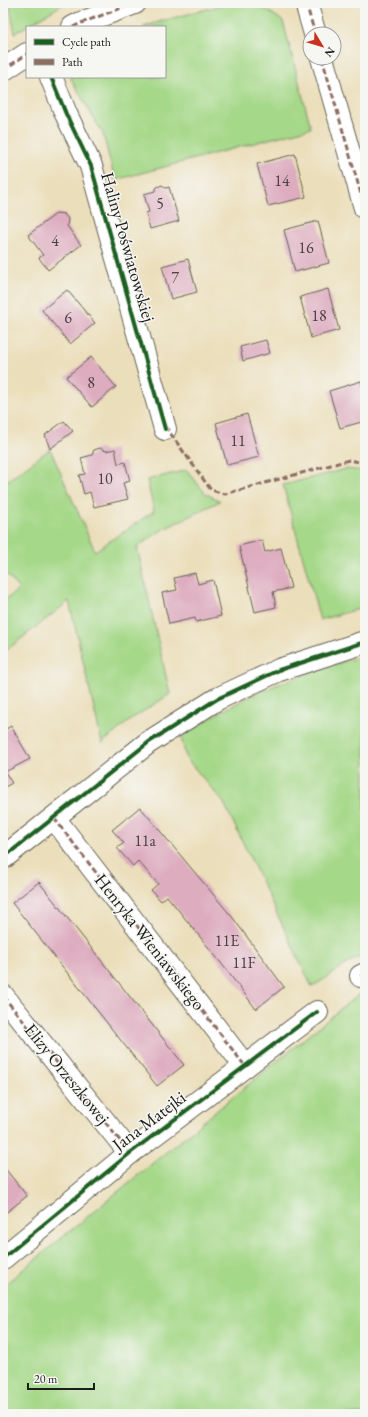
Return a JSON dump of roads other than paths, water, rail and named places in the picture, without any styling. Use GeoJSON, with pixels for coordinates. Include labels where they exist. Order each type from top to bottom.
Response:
{"type":"FeatureCollection","features":[{"type":"Feature","properties":{"kind":"street"},"geometry":{"type":"LineString","coordinates":[[75,26],[135,3]]}},
{"type":"Feature","properties":{"kind":"street"},"geometry":{"type":"LineString","coordinates":[[306,3],[313,26]]}},
{"type":"Feature","properties":{"kind":"street"},"geometry":{"type":"LineString","coordinates":[[3,70],[26,55]]}},
{"type":"Feature","properties":{"kind":"street"},"geometry":{"type":"LineString","coordinates":[[324,66],[365,208]]}},
{"type":"Feature","properties":{"kind":"street","name":"Haliny Poświatowskiej"},"geometry":{"type":"LineString","coordinates":[[51,78],[66,114],[91,166],[165,428]]}},
{"type":"Feature","properties":{"kind":"street"},"geometry":{"type":"LineString","coordinates":[[3,858],[149,742],[217,699],[279,670],[365,642]]}},
{"type":"Feature","properties":{"kind":"street","name":"Henryka Wieniawskiego"},"geometry":{"type":"LineString","coordinates":[[54,818],[245,1066]]}},
{"type":"Feature","properties":{"kind":"street","name":"Elizy Orzeszkowej"},"geometry":{"type":"LineString","coordinates":[[3,996],[130,1153]]}},
{"type":"Feature","properties":{"kind":"street","name":"Jana Matejki"},"geometry":{"type":"LineString","coordinates":[[3,1258],[130,1153],[317,1012]]}}]}
